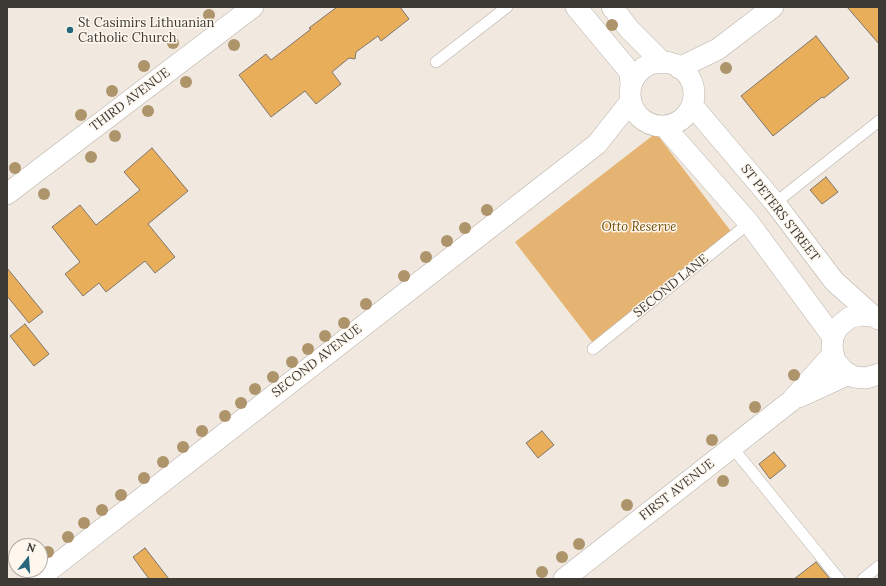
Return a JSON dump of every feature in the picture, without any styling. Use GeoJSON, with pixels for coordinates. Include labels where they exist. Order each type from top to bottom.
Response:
{"type":"FeatureCollection","features":[{"type":"Feature","properties":{"kind":"street","name":"THIRD AVENUE"},"geometry":{"type":"LineString","coordinates":[[7,194],[253,7]]}},
{"type":"Feature","properties":{"kind":"street"},"geometry":{"type":"LineString","coordinates":[[576,7],[628,70],[635,112],[655,124],[749,223],[833,345],[837,364],[863,375],[879,388]]}},
{"type":"Feature","properties":{"kind":"street"},"geometry":{"type":"LineString","coordinates":[[612,7],[629,29],[671,66],[690,79],[692,95]]}},
{"type":"Feature","properties":{"kind":"street"},"geometry":{"type":"LineString","coordinates":[[631,93],[636,75],[647,66],[658,63],[671,66],[718,49],[773,7]]}},
{"type":"Feature","properties":{"kind":"street"},"geometry":{"type":"LineString","coordinates":[[655,124],[677,122],[686,116],[692,95],[718,49]]}},
{"type":"Feature","properties":{"kind":"street","name":"SECOND AVENUE"},"geometry":{"type":"LineString","coordinates":[[38,579],[597,144],[631,93]]}},
{"type":"Feature","properties":{"kind":"street","name":"ST PETERS STREET"},"geometry":{"type":"LineString","coordinates":[[692,95],[834,281],[876,317]]}},
{"type":"Feature","properties":{"kind":"street","name":"SECOND AVENUE"},"geometry":{"type":"LineString","coordinates":[[597,144],[655,124]]}},
{"type":"Feature","properties":{"kind":"street","name":"FIRST AVENUE"},"geometry":{"type":"LineString","coordinates":[[564,579],[791,401],[833,345],[838,327],[849,318],[860,315],[876,317]]}},
{"type":"Feature","properties":{"kind":"street","name":"FIRST AVENUE"},"geometry":{"type":"LineString","coordinates":[[791,401],[863,375]]}},
{"type":"Feature","properties":{"kind":"lane"},"geometry":{"type":"LineString","coordinates":[[436,62],[508,7]]}},
{"type":"Feature","properties":{"kind":"lane"},"geometry":{"type":"LineString","coordinates":[[775,203],[879,121]]}},
{"type":"Feature","properties":{"kind":"lane","name":"SECOND LANE"},"geometry":{"type":"LineString","coordinates":[[593,349],[749,223]]}},
{"type":"Feature","properties":{"kind":"lane"},"geometry":{"type":"LineString","coordinates":[[732,447],[839,579]]}},
{"type":"Feature","properties":{"kind":"lane"},"geometry":{"type":"LineString","coordinates":[[863,579],[879,566]]}},
{"type":"Feature","properties":{"kind":"green space","name":"Otto Reserve"},"geometry":{"type":"Polygon","coordinates":[[[656,133],[733,234],[592,342],[515,242],[656,133]]]}},
{"type":"Feature","properties":{"kind":"building"},"geometry":{"type":"Polygon","coordinates":[[[337,7],[400,7],[409,19],[381,41],[378,36],[356,52],[355,59],[349,58],[332,72],[341,84],[316,104],[305,91],[271,117],[239,75],[266,54],[271,60],[337,7]]]}},
{"type":"Feature","properties":{"kind":"building"},"geometry":{"type":"Polygon","coordinates":[[[847,7],[879,7],[879,44],[847,7]]]}},
{"type":"Feature","properties":{"kind":"building"},"geometry":{"type":"Polygon","coordinates":[[[816,36],[849,78],[824,98],[822,97],[773,136],[741,96],[816,36]]]}},
{"type":"Feature","properties":{"kind":"building"},"geometry":{"type":"Polygon","coordinates":[[[152,148],[188,191],[148,224],[175,257],[155,273],[145,261],[106,292],[99,283],[83,296],[65,274],[80,262],[52,227],[80,205],[96,225],[140,190],[124,172],[152,148]]]}},
{"type":"Feature","properties":{"kind":"building"},"geometry":{"type":"Polygon","coordinates":[[[826,177],[838,192],[822,204],[810,190],[826,177]]]}},
{"type":"Feature","properties":{"kind":"building"},"geometry":{"type":"Polygon","coordinates":[[[7,268],[43,312],[29,323],[7,296],[7,268]]]}},
{"type":"Feature","properties":{"kind":"building"},"geometry":{"type":"Polygon","coordinates":[[[25,324],[49,354],[34,366],[10,336],[25,324]]]}},
{"type":"Feature","properties":{"kind":"building"},"geometry":{"type":"Polygon","coordinates":[[[542,431],[554,445],[538,458],[526,443],[542,431]]]}},
{"type":"Feature","properties":{"kind":"building"},"geometry":{"type":"Polygon","coordinates":[[[774,452],[786,466],[770,479],[759,464],[774,452]]]}},
{"type":"Feature","properties":{"kind":"building"},"geometry":{"type":"Polygon","coordinates":[[[145,548],[169,579],[149,579],[133,557],[145,548]]]}},
{"type":"Feature","properties":{"kind":"building"},"geometry":{"type":"Polygon","coordinates":[[[816,562],[830,579],[794,579],[816,562]]]}},
{"type":"Feature","properties":{"kind":"place","name":"St Casimirs Lithuanian Catholic Church"},"geometry":{"type":"Point","coordinates":[70,30]}}]}
